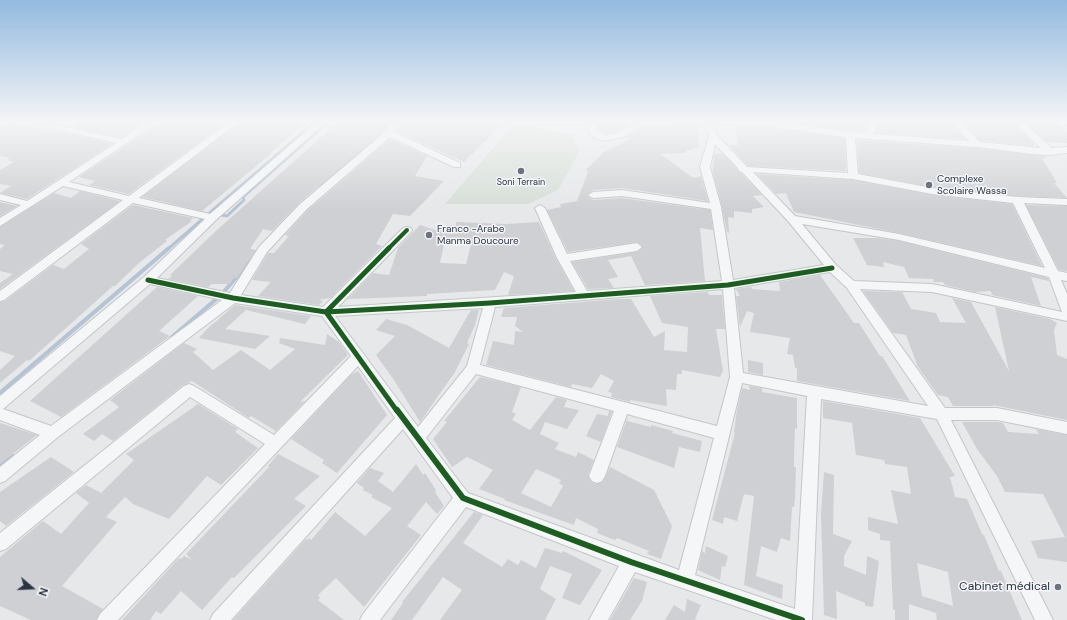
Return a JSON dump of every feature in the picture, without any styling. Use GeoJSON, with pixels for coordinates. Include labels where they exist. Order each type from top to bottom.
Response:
{"type":"FeatureCollection","features":[{"type":"Feature","properties":{"kind":"street"},"geometry":{"type":"LineString","coordinates":[[0,223],[110,151]]}},
{"type":"Feature","properties":{"kind":"street"},"geometry":{"type":"LineString","coordinates":[[0,297],[196,151]]}},
{"type":"Feature","properties":{"kind":"street"},"geometry":{"type":"LineString","coordinates":[[0,404],[148,280],[212,218],[289,151]]}},
{"type":"Feature","properties":{"kind":"street"},"geometry":{"type":"LineString","coordinates":[[0,476],[53,433],[233,298],[263,250],[303,207],[368,151]]}},
{"type":"Feature","properties":{"kind":"street"},"geometry":{"type":"LineString","coordinates":[[427,151],[457,165]]}},
{"type":"Feature","properties":{"kind":"street"},"geometry":{"type":"LineString","coordinates":[[685,581],[737,378],[728,285],[716,207],[705,167],[709,151]]}},
{"type":"Feature","properties":{"kind":"street"},"geometry":{"type":"LineString","coordinates":[[726,151],[792,219],[832,268],[851,285],[941,414],[1044,620]]}},
{"type":"Feature","properties":{"kind":"street"},"geometry":{"type":"LineString","coordinates":[[851,151],[853,176]]}},
{"type":"Feature","properties":{"kind":"street"},"geometry":{"type":"LineString","coordinates":[[1031,151],[1060,151]]}},
{"type":"Feature","properties":{"kind":"street"},"geometry":{"type":"LineString","coordinates":[[742,169],[853,176],[932,191],[1017,200],[1067,202]]}},
{"type":"Feature","properties":{"kind":"street"},"geometry":{"type":"LineString","coordinates":[[62,183],[212,218]]}},
{"type":"Feature","properties":{"kind":"street"},"geometry":{"type":"LineString","coordinates":[[593,195],[622,194],[716,207]]}},
{"type":"Feature","properties":{"kind":"street"},"geometry":{"type":"LineString","coordinates":[[0,197],[29,204]]}},
{"type":"Feature","properties":{"kind":"street"},"geometry":{"type":"LineString","coordinates":[[1017,200],[1054,272],[1067,309]]}},
{"type":"Feature","properties":{"kind":"street"},"geometry":{"type":"LineString","coordinates":[[540,208],[562,258],[584,296]]}},
{"type":"Feature","properties":{"kind":"street"},"geometry":{"type":"LineString","coordinates":[[792,219],[899,237],[1054,272],[1067,277]]}},
{"type":"Feature","properties":{"kind":"street"},"geometry":{"type":"LineString","coordinates":[[326,312],[407,230]]}},
{"type":"Feature","properties":{"kind":"street"},"geometry":{"type":"LineString","coordinates":[[562,258],[637,247]]}},
{"type":"Feature","properties":{"kind":"street"},"geometry":{"type":"LineString","coordinates":[[148,280],[233,298],[326,312],[490,303],[728,285],[832,268]]}},
{"type":"Feature","properties":{"kind":"street"},"geometry":{"type":"LineString","coordinates":[[851,285],[932,288],[1067,317]]}},
{"type":"Feature","properties":{"kind":"street"},"geometry":{"type":"LineString","coordinates":[[418,438],[473,368],[490,303]]}},
{"type":"Feature","properties":{"kind":"street"},"geometry":{"type":"LineString","coordinates":[[326,312],[403,419],[463,498],[631,562],[802,620],[814,392]]}},
{"type":"Feature","properties":{"kind":"street"},"geometry":{"type":"LineString","coordinates":[[106,620],[358,357]]}},
{"type":"Feature","properties":{"kind":"street"},"geometry":{"type":"LineString","coordinates":[[473,368],[723,434]]}},
{"type":"Feature","properties":{"kind":"street"},"geometry":{"type":"LineString","coordinates":[[737,378],[941,414],[997,414],[1067,428]]}},
{"type":"Feature","properties":{"kind":"street"},"geometry":{"type":"LineString","coordinates":[[0,543],[190,390],[275,443]]}},
{"type":"Feature","properties":{"kind":"street"},"geometry":{"type":"LineString","coordinates":[[597,476],[622,408]]}},
{"type":"Feature","properties":{"kind":"street"},"geometry":{"type":"LineString","coordinates":[[0,414],[53,433]]}},
{"type":"Feature","properties":{"kind":"street"},"geometry":{"type":"LineString","coordinates":[[219,620],[403,419]]}},
{"type":"Feature","properties":{"kind":"street"},"geometry":{"type":"LineString","coordinates":[[369,620],[463,498]]}},
{"type":"Feature","properties":{"kind":"street"},"geometry":{"type":"LineString","coordinates":[[598,620],[631,562]]}},
{"type":"Feature","properties":{"kind":"shaded area","name":"Soni Terrain"},"geometry":{"type":"Polygon","coordinates":[[[491,151],[579,152],[558,190],[528,204],[445,204],[491,151]]]}},
{"type":"Feature","properties":{"kind":"building"},"geometry":{"type":"Polygon","coordinates":[[[0,151],[101,151],[27,199],[0,193],[11,186],[0,184],[0,170],[14,162],[7,160],[10,158],[0,156],[0,151]]]}},
{"type":"Feature","properties":{"kind":"building"},"geometry":{"type":"Polygon","coordinates":[[[118,151],[187,151],[129,194],[89,185],[95,181],[79,177],[118,151]]]}},
{"type":"Feature","properties":{"kind":"building"},"geometry":{"type":"Polygon","coordinates":[[[202,151],[272,151],[270,153],[272,153],[202,211],[142,197],[202,151]]]}},
{"type":"Feature","properties":{"kind":"building"},"geometry":{"type":"Polygon","coordinates":[[[306,151],[360,151],[298,204],[272,231],[263,229],[250,249],[256,250],[237,278],[233,278],[230,284],[212,284],[208,287],[168,279],[172,276],[170,275],[217,230],[306,151]]]}},
{"type":"Feature","properties":{"kind":"building"},"geometry":{"type":"Polygon","coordinates":[[[376,151],[416,151],[427,156],[415,176],[444,181],[410,216],[393,214],[376,244],[382,246],[330,298],[319,300],[323,301],[319,305],[258,296],[271,282],[252,280],[268,253],[274,253],[289,236],[285,235],[308,210],[376,151]]]}},
{"type":"Feature","properties":{"kind":"building"},"geometry":{"type":"Polygon","coordinates":[[[440,151],[475,151],[464,162],[440,151]]]}},
{"type":"Feature","properties":{"kind":"building"},"geometry":{"type":"Polygon","coordinates":[[[607,151],[685,151],[686,153],[661,154],[694,178],[701,176],[708,201],[622,188],[593,190],[587,196],[593,200],[622,198],[710,210],[713,230],[700,228],[705,281],[645,285],[631,256],[608,260],[618,277],[608,279],[614,288],[588,289],[572,262],[637,252],[643,248],[643,246],[637,242],[568,252],[547,210],[561,207],[560,204],[577,201],[588,172],[586,170],[607,151]]]}},
{"type":"Feature","properties":{"kind":"building"},"geometry":{"type":"Polygon","coordinates":[[[734,151],[845,151],[846,171],[748,166],[734,151]]]}},
{"type":"Feature","properties":{"kind":"building"},"geometry":{"type":"Polygon","coordinates":[[[858,151],[1002,151],[1045,156],[1047,158],[1042,158],[1057,183],[1054,183],[1067,198],[1017,196],[932,187],[859,173],[858,151]]]}},
{"type":"Feature","properties":{"kind":"building"},"geometry":{"type":"Polygon","coordinates":[[[722,153],[762,195],[753,196],[764,207],[752,209],[752,213],[734,211],[734,218],[728,217],[729,233],[727,232],[713,173],[714,154],[722,153]]]}},
{"type":"Feature","properties":{"kind":"building"},"geometry":{"type":"Polygon","coordinates":[[[757,174],[853,180],[932,195],[1012,204],[1042,266],[899,233],[794,212],[786,193],[776,194],[757,174]]]}},
{"type":"Feature","properties":{"kind":"building"},"geometry":{"type":"Polygon","coordinates":[[[80,191],[120,201],[0,289],[0,283],[13,274],[0,271],[0,249],[5,245],[0,244],[0,227],[54,193],[71,198],[80,191]]]}},
{"type":"Feature","properties":{"kind":"building"},"geometry":{"type":"Polygon","coordinates":[[[0,202],[17,206],[0,216],[0,202]]]}},
{"type":"Feature","properties":{"kind":"building"},"geometry":{"type":"Polygon","coordinates":[[[133,205],[193,218],[190,221],[192,221],[165,240],[167,241],[140,262],[115,286],[113,286],[29,361],[27,360],[0,383],[0,370],[15,356],[0,351],[0,302],[5,301],[53,265],[64,269],[89,249],[81,244],[133,205]]]}},
{"type":"Feature","properties":{"kind":"building"},"geometry":{"type":"Polygon","coordinates":[[[1026,205],[1067,206],[1067,271],[1059,270],[1026,205]]]}},
{"type":"Feature","properties":{"kind":"building"},"geometry":{"type":"Polygon","coordinates":[[[456,222],[506,224],[539,222],[556,259],[574,291],[508,295],[514,276],[504,272],[495,290],[427,294],[427,296],[348,299],[373,273],[389,275],[398,248],[420,225],[438,231],[439,226],[456,225],[456,222]],[[445,239],[440,263],[466,264],[472,241],[445,239]]]}},
{"type":"Feature","properties":{"kind":"building"},"geometry":{"type":"Polygon","coordinates":[[[853,238],[877,238],[899,241],[1048,278],[1049,281],[1031,277],[1041,306],[992,295],[991,291],[975,292],[945,285],[943,282],[934,282],[933,279],[909,278],[904,267],[883,262],[884,267],[867,265],[853,238]]]}},
{"type":"Feature","properties":{"kind":"building"},"geometry":{"type":"Polygon","coordinates":[[[820,275],[854,323],[859,323],[910,401],[797,381],[797,368],[795,368],[793,355],[787,354],[790,338],[750,332],[754,313],[747,311],[740,327],[736,296],[740,296],[736,289],[751,287],[752,289],[780,291],[779,282],[820,275]]]}},
{"type":"Feature","properties":{"kind":"building"},"geometry":{"type":"Polygon","coordinates":[[[157,287],[198,296],[159,331],[170,336],[61,417],[30,401],[157,287]]]}},
{"type":"Feature","properties":{"kind":"building"},"geometry":{"type":"Polygon","coordinates":[[[863,291],[902,292],[911,309],[936,313],[940,322],[966,323],[952,298],[971,302],[1009,371],[995,307],[1050,319],[1057,323],[1054,330],[1057,355],[1067,359],[1067,420],[993,405],[994,406],[953,406],[948,397],[938,395],[918,367],[906,335],[893,333],[863,291]]]}},
{"type":"Feature","properties":{"kind":"building"},"geometry":{"type":"Polygon","coordinates":[[[708,292],[709,295],[722,295],[725,329],[716,329],[723,371],[720,377],[682,370],[682,374],[677,374],[676,390],[666,389],[667,406],[630,400],[630,402],[611,397],[612,393],[608,392],[614,381],[601,374],[592,388],[572,384],[571,387],[486,365],[493,341],[514,345],[515,331],[523,332],[515,326],[517,317],[501,317],[504,308],[620,299],[631,299],[654,337],[665,331],[664,350],[687,352],[688,327],[662,323],[650,296],[708,292]]]}},
{"type":"Feature","properties":{"kind":"building"},"geometry":{"type":"Polygon","coordinates":[[[235,305],[311,316],[305,324],[246,310],[225,329],[270,336],[255,349],[199,338],[207,329],[235,305]]]}},
{"type":"Feature","properties":{"kind":"building"},"geometry":{"type":"Polygon","coordinates":[[[471,310],[479,310],[475,325],[467,343],[469,344],[455,372],[420,422],[394,380],[376,355],[395,336],[376,330],[386,319],[407,325],[449,348],[471,310]]]}},
{"type":"Feature","properties":{"kind":"building"},"geometry":{"type":"Polygon","coordinates":[[[327,334],[339,342],[348,355],[300,402],[305,401],[276,431],[251,416],[249,418],[192,381],[183,385],[113,441],[102,434],[94,441],[83,434],[119,407],[110,400],[184,343],[197,349],[193,352],[213,370],[241,350],[270,370],[295,349],[279,343],[280,338],[325,345],[327,334]]]}},
{"type":"Feature","properties":{"kind":"building"},"geometry":{"type":"Polygon","coordinates":[[[748,360],[763,363],[763,375],[748,372],[748,360]]]}},
{"type":"Feature","properties":{"kind":"building"},"geometry":{"type":"Polygon","coordinates":[[[358,371],[387,415],[337,473],[322,463],[324,460],[291,439],[352,374],[358,371]]]}},
{"type":"Feature","properties":{"kind":"building"},"geometry":{"type":"Polygon","coordinates":[[[480,377],[521,387],[512,412],[516,414],[512,420],[530,430],[556,397],[567,400],[564,407],[579,410],[567,429],[545,422],[540,434],[559,443],[555,449],[576,457],[578,452],[594,460],[588,475],[591,482],[596,484],[603,482],[610,467],[654,490],[672,526],[661,559],[647,554],[649,551],[617,538],[615,540],[597,533],[598,529],[576,518],[574,525],[504,500],[505,499],[479,489],[493,470],[467,457],[452,467],[433,439],[447,422],[444,421],[480,377]],[[536,469],[521,493],[551,507],[563,486],[559,483],[561,480],[536,469]]]}},
{"type":"Feature","properties":{"kind":"building"},"geometry":{"type":"Polygon","coordinates":[[[749,386],[762,388],[762,392],[797,398],[797,429],[795,428],[794,458],[794,467],[796,467],[795,498],[794,507],[792,507],[790,541],[781,538],[777,552],[761,546],[756,576],[783,585],[782,599],[744,585],[754,496],[744,494],[737,521],[724,517],[723,524],[712,520],[735,433],[737,410],[742,388],[750,390],[749,386]]]}},
{"type":"Feature","properties":{"kind":"building"},"geometry":{"type":"Polygon","coordinates":[[[823,401],[920,418],[955,476],[950,477],[955,497],[967,499],[1022,620],[937,620],[936,613],[909,604],[909,620],[895,620],[895,610],[893,609],[890,541],[880,540],[880,534],[868,530],[868,517],[898,524],[891,490],[911,494],[907,467],[885,464],[884,460],[856,455],[852,423],[823,418],[823,401]],[[917,563],[922,596],[953,606],[948,572],[917,563]]]}},
{"type":"Feature","properties":{"kind":"building"},"geometry":{"type":"Polygon","coordinates":[[[198,404],[238,429],[235,432],[258,448],[221,485],[207,476],[169,519],[133,504],[125,497],[106,517],[117,522],[62,586],[103,609],[96,620],[31,620],[0,606],[0,557],[43,521],[61,534],[89,503],[76,493],[86,485],[101,493],[134,460],[126,454],[198,404]]]}},
{"type":"Feature","properties":{"kind":"building"},"geometry":{"type":"Polygon","coordinates":[[[609,411],[612,412],[601,442],[586,436],[597,414],[608,416],[609,411]]]}},
{"type":"Feature","properties":{"kind":"building"},"geometry":{"type":"Polygon","coordinates":[[[628,416],[627,421],[651,427],[651,425],[673,431],[672,433],[702,441],[700,452],[679,447],[674,468],[617,447],[628,416]]]}},
{"type":"Feature","properties":{"kind":"building"},"geometry":{"type":"Polygon","coordinates":[[[962,422],[997,422],[1003,423],[1008,432],[1039,434],[1036,429],[1067,435],[1067,562],[1038,558],[1031,541],[1065,537],[1043,494],[1005,492],[997,476],[977,449],[962,422]]]}},
{"type":"Feature","properties":{"kind":"building"},"geometry":{"type":"Polygon","coordinates":[[[0,423],[37,435],[0,464],[0,423]]]}},
{"type":"Feature","properties":{"kind":"building"},"geometry":{"type":"Polygon","coordinates":[[[278,454],[320,476],[294,499],[306,506],[234,578],[232,577],[202,610],[181,591],[161,614],[156,611],[150,620],[122,620],[179,558],[181,559],[184,556],[192,560],[186,554],[269,467],[268,466],[278,454]]]}},
{"type":"Feature","properties":{"kind":"building"},"geometry":{"type":"Polygon","coordinates":[[[51,457],[74,472],[6,526],[0,521],[0,492],[51,457]]]}},
{"type":"Feature","properties":{"kind":"building"},"geometry":{"type":"Polygon","coordinates":[[[416,464],[423,475],[425,473],[444,506],[437,514],[426,502],[407,526],[421,535],[364,607],[336,578],[318,595],[320,598],[318,600],[344,620],[233,620],[306,539],[307,540],[309,538],[311,540],[335,512],[365,536],[392,508],[371,497],[373,495],[363,490],[364,488],[357,483],[370,468],[384,473],[378,481],[393,492],[416,464]]]}},
{"type":"Feature","properties":{"kind":"building"},"geometry":{"type":"Polygon","coordinates":[[[824,472],[834,475],[833,534],[852,541],[844,556],[844,566],[866,575],[867,556],[879,561],[873,607],[865,606],[865,603],[836,591],[837,619],[824,615],[821,514],[824,472]]]}},
{"type":"Feature","properties":{"kind":"building"},"geometry":{"type":"Polygon","coordinates":[[[474,512],[483,515],[463,543],[502,567],[508,559],[518,565],[521,560],[536,568],[545,548],[562,553],[563,551],[602,570],[580,605],[562,598],[572,574],[550,566],[540,589],[556,599],[545,620],[440,620],[462,590],[443,577],[412,620],[391,620],[403,603],[402,602],[474,512]]]}},
{"type":"Feature","properties":{"kind":"building"},"geometry":{"type":"Polygon","coordinates":[[[706,546],[728,556],[725,567],[722,566],[720,580],[698,570],[702,551],[705,553],[706,546]]]}},
{"type":"Feature","properties":{"kind":"building"},"geometry":{"type":"Polygon","coordinates":[[[634,578],[647,582],[642,601],[630,620],[610,620],[634,578]]]}},
{"type":"Feature","properties":{"kind":"building"},"geometry":{"type":"Polygon","coordinates":[[[687,599],[701,605],[695,619],[697,620],[665,620],[674,605],[685,612],[687,599]]]}},
{"type":"Feature","properties":{"kind":"waterway"},"geometry":{"type":"LineString","coordinates":[[168,249],[282,151]]}},
{"type":"Feature","properties":{"kind":"waterway"},"geometry":{"type":"LineString","coordinates":[[217,214],[227,216],[244,200],[243,197],[295,151]]}},
{"type":"Feature","properties":{"kind":"waterway"},"geometry":{"type":"LineString","coordinates":[[320,187],[360,151]]}},
{"type":"Feature","properties":{"kind":"waterway"},"geometry":{"type":"LineString","coordinates":[[0,393],[169,248]]}},
{"type":"Feature","properties":{"kind":"waterway"},"geometry":{"type":"LineString","coordinates":[[172,337],[221,295],[254,257]]}},
{"type":"Feature","properties":{"kind":"waterway"},"geometry":{"type":"LineString","coordinates":[[0,466],[13,457]]}},
{"type":"Feature","properties":{"kind":"cycle path"},"geometry":{"type":"LineString","coordinates":[[407,230],[326,312],[403,419],[463,498],[631,562],[802,620]]}},
{"type":"Feature","properties":{"kind":"cycle path"},"geometry":{"type":"LineString","coordinates":[[148,280],[233,298],[326,312],[490,303],[728,285],[832,268]]}},
{"type":"Feature","properties":{"kind":"place","name":"Soni Terrain"},"geometry":{"type":"Point","coordinates":[521,171]}},
{"type":"Feature","properties":{"kind":"place","name":"Complexe Scolaire Wassa"},"geometry":{"type":"Point","coordinates":[929,185]}},
{"type":"Feature","properties":{"kind":"place","name":"Franco -Arabe Manma Doucoure"},"geometry":{"type":"Point","coordinates":[429,235]}},
{"type":"Feature","properties":{"kind":"place","name":"Cabinet médical"},"geometry":{"type":"Point","coordinates":[1058,587]}}]}
